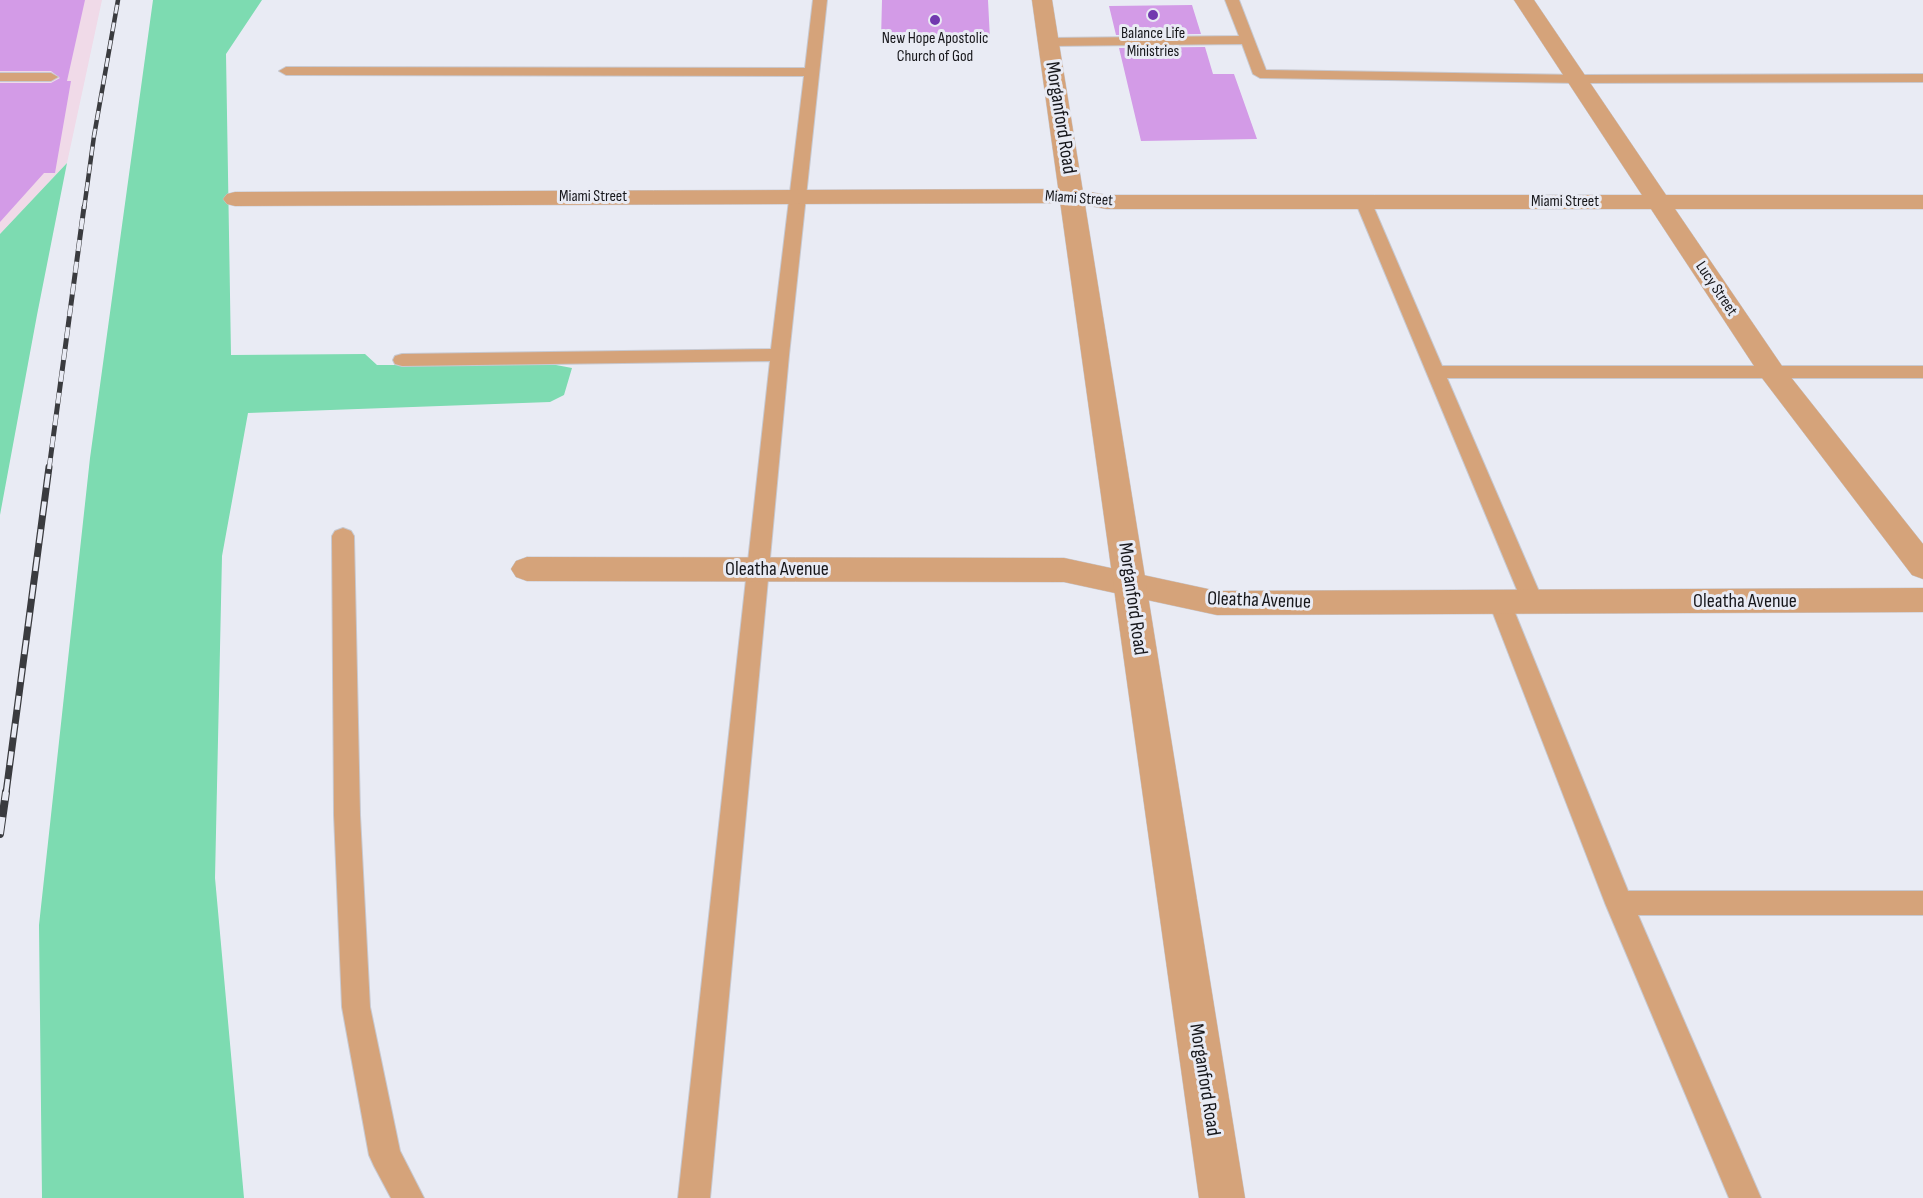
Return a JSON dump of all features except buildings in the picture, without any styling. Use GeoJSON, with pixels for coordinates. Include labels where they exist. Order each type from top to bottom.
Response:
{"type":"FeatureCollection","features":[{"type":"Feature","properties":{"kind":"street","name":"Morganford Road"},"geometry":{"type":"LineString","coordinates":[[1042,0],[1222,1198]]}},
{"type":"Feature","properties":{"kind":"street","name":"Lucy Street"},"geometry":{"type":"LineString","coordinates":[[1524,0],[1772,372],[1923,567]]}},
{"type":"Feature","properties":{"kind":"street","name":"Miami Street"},"geometry":{"type":"LineString","coordinates":[[235,199],[1072,196],[1107,202],[1923,202]]}},
{"type":"Feature","properties":{"kind":"street","name":"Oleatha Avenue"},"geometry":{"type":"LineString","coordinates":[[527,569],[1064,570],[1217,603],[1923,600]]}},
{"type":"Feature","properties":{"kind":"lane"},"geometry":{"type":"LineString","coordinates":[[694,1198],[757,570],[820,0]]}},
{"type":"Feature","properties":{"kind":"lane"},"geometry":{"type":"LineString","coordinates":[[1232,0],[1260,74],[1578,79],[1923,78]]}},
{"type":"Feature","properties":{"kind":"lane"},"geometry":{"type":"LineString","coordinates":[[1048,42],[1247,40]]}},
{"type":"Feature","properties":{"kind":"lane"},"geometry":{"type":"LineString","coordinates":[[286,71],[812,72]]}},
{"type":"Feature","properties":{"kind":"lane"},"geometry":{"type":"LineString","coordinates":[[0,77],[51,77]]}},
{"type":"Feature","properties":{"kind":"lane"},"geometry":{"type":"LineString","coordinates":[[1363,201],[1533,603]]}},
{"type":"Feature","properties":{"kind":"lane"},"geometry":{"type":"LineString","coordinates":[[402,360],[780,355]]}},
{"type":"Feature","properties":{"kind":"lane"},"geometry":{"type":"LineString","coordinates":[[1436,372],[1923,372]]}},
{"type":"Feature","properties":{"kind":"lane"},"geometry":{"type":"LineString","coordinates":[[343,536],[347,815],[356,1007],[385,1155],[408,1198]]}},
{"type":"Feature","properties":{"kind":"lane"},"geometry":{"type":"LineString","coordinates":[[1500,603],[1618,903],[1745,1198]]}},
{"type":"Feature","properties":{"kind":"lane"},"geometry":{"type":"LineString","coordinates":[[1618,903],[1923,903]]}},
{"type":"Feature","properties":{"kind":"shaded area"},"geometry":{"type":"Polygon","coordinates":[[[0,0],[102,0],[67,163],[0,234],[0,0]]]}},
{"type":"Feature","properties":{"kind":"green space"},"geometry":{"type":"Polygon","coordinates":[[[153,0],[262,0],[226,54],[231,355],[365,354],[377,365],[556,365],[572,368],[564,395],[550,402],[248,413],[222,556],[215,878],[244,1198],[42,1198],[39,925],[90,458],[153,0]]]}},
{"type":"Feature","properties":{"kind":"green space"},"geometry":{"type":"Polygon","coordinates":[[[67,163],[37,315],[0,515],[0,234],[67,163]]]}},
{"type":"Feature","properties":{"kind":"railway"},"geometry":{"type":"LineString","coordinates":[[84,209],[94,136],[118,0]]}},
{"type":"Feature","properties":{"kind":"railway"},"geometry":{"type":"LineString","coordinates":[[49,469],[84,207]]}},
{"type":"Feature","properties":{"kind":"railway"},"geometry":{"type":"LineString","coordinates":[[6,793],[49,467]]}},
{"type":"Feature","properties":{"kind":"railway"},"geometry":{"type":"LineString","coordinates":[[0,834],[6,792]]}},
{"type":"Feature","properties":{"kind":"place","name":"Balance Life Ministries"},"geometry":{"type":"Point","coordinates":[1153,15]}},
{"type":"Feature","properties":{"kind":"place","name":"New Hope Apostolic Church of God"},"geometry":{"type":"Point","coordinates":[935,20]}}]}
